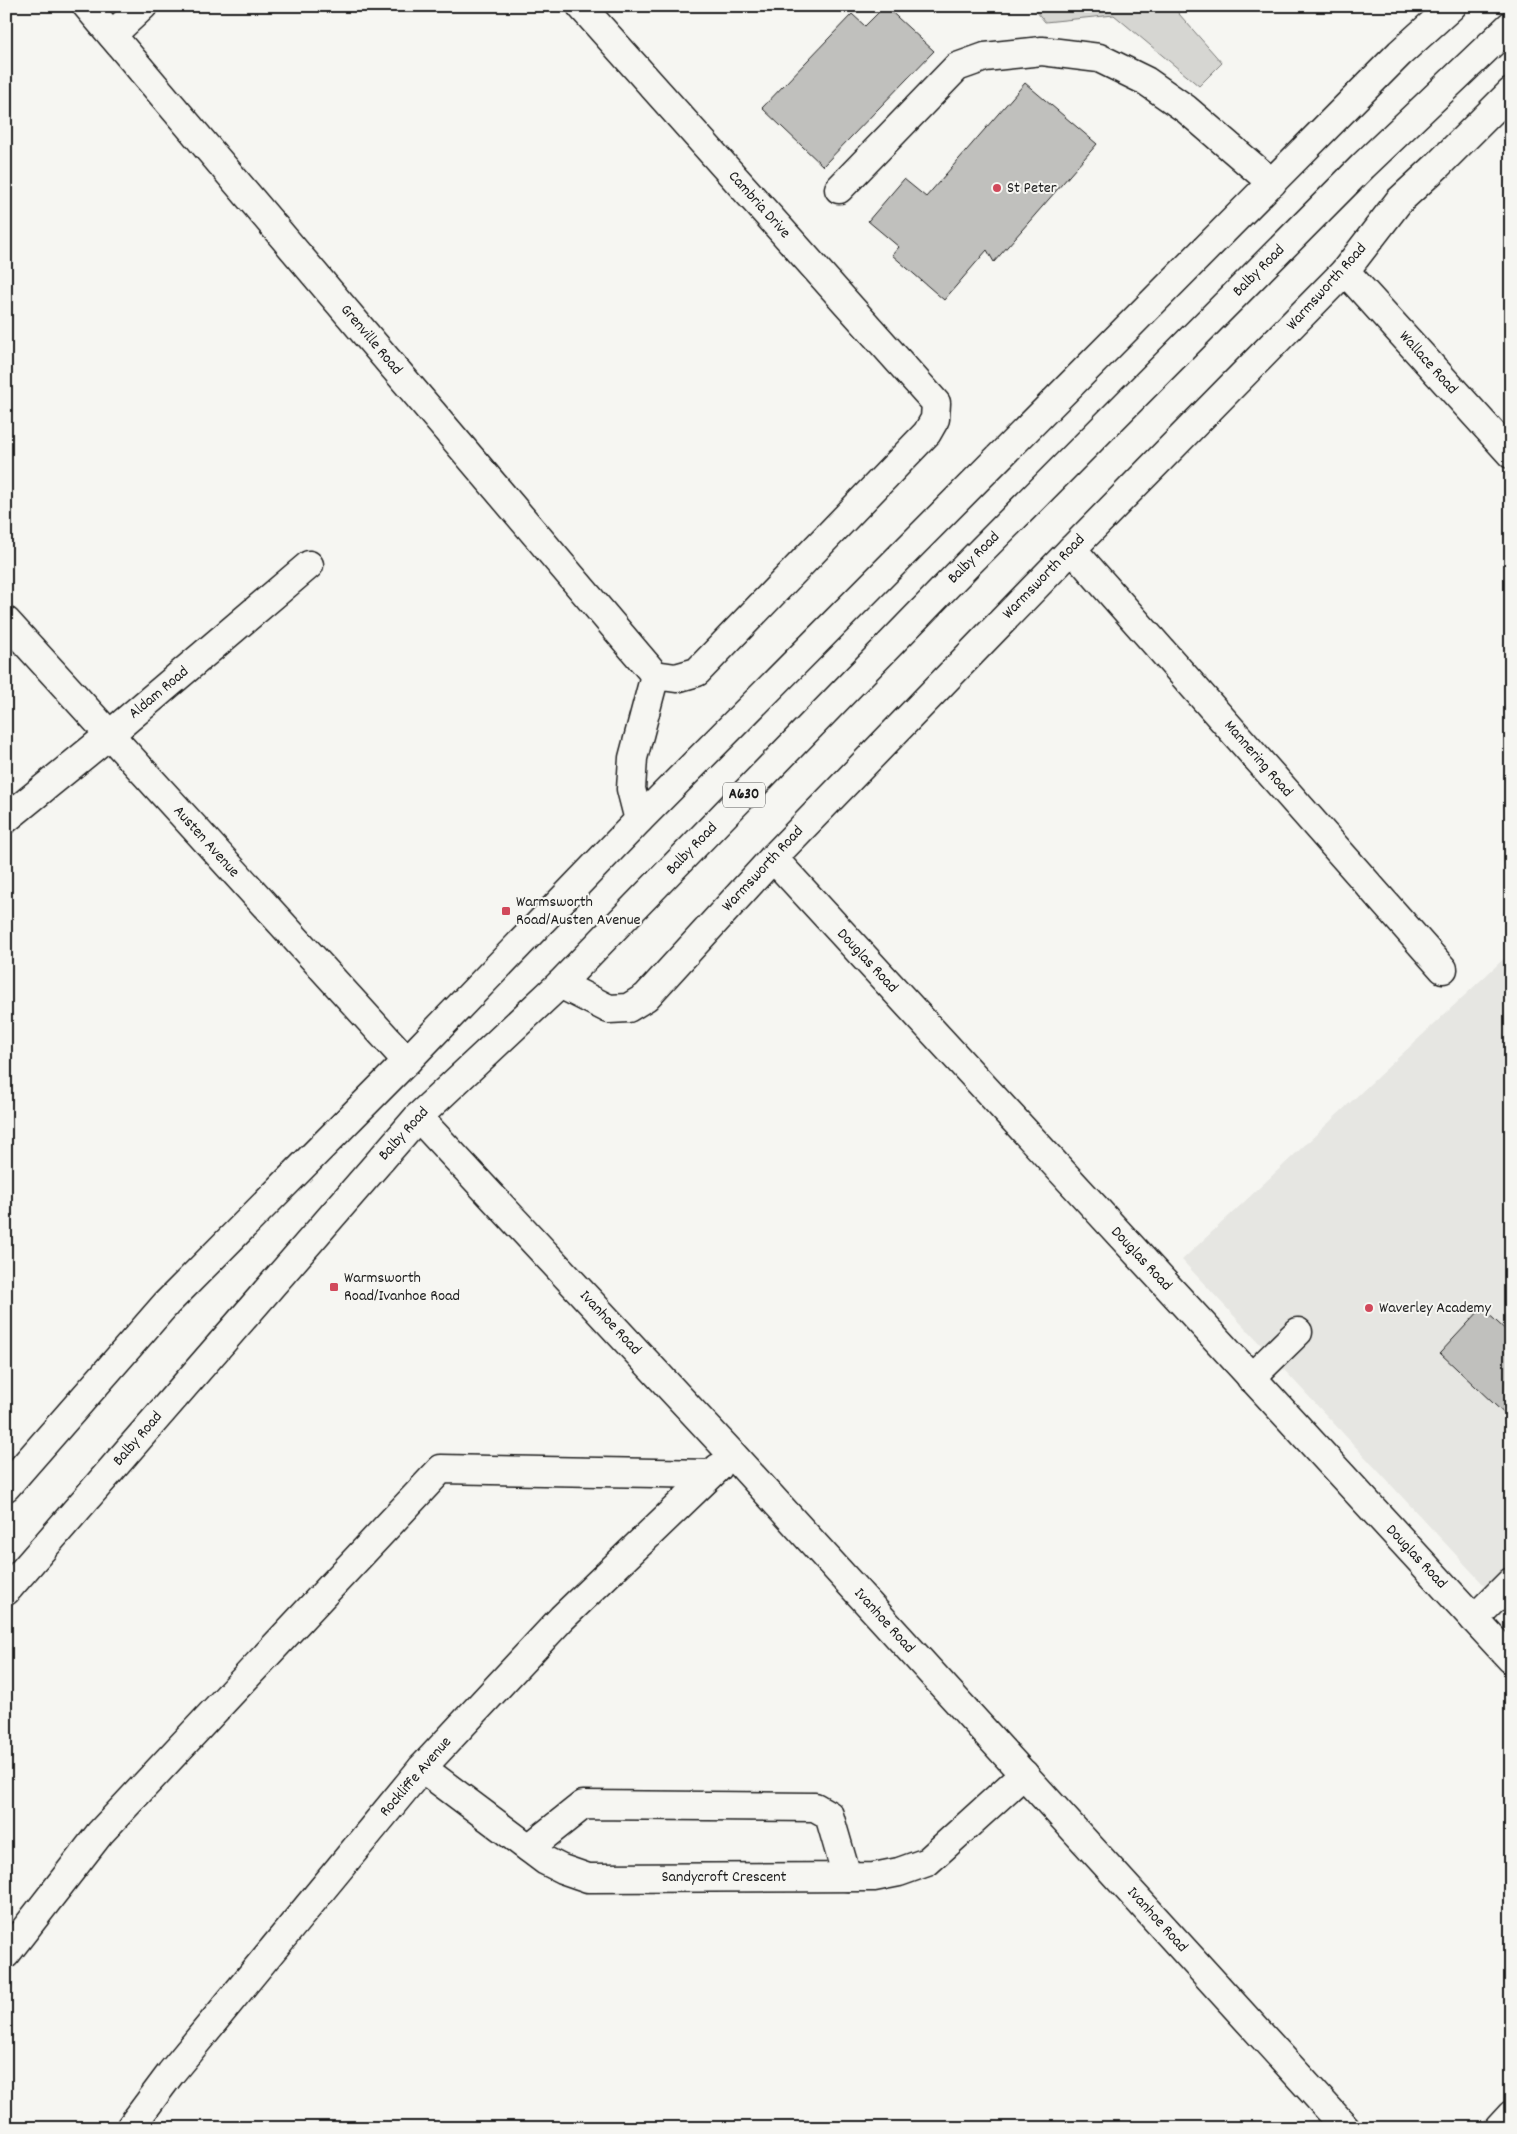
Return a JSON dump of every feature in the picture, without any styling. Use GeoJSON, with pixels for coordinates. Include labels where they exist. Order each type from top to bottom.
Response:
{"type":"FeatureCollection","features":[{"type":"Feature","properties":{"kind":"street","name":"Grenville Road"},"geometry":{"type":"LineString","coordinates":[[87,6],[655,675]]}},
{"type":"Feature","properties":{"kind":"street"},"geometry":{"type":"LineString","coordinates":[[112,35],[143,6]]}},
{"type":"Feature","properties":{"kind":"street","name":"Cambria Drive"},"geometry":{"type":"LineString","coordinates":[[581,6],[936,403],[935,419],[927,433],[697,672],[676,678],[655,675]]}},
{"type":"Feature","properties":{"kind":"street"},"geometry":{"type":"LineString","coordinates":[[6,1487],[166,1304],[407,1061],[639,820],[1094,360],[1400,53],[1452,6]]}},
{"type":"Feature","properties":{"kind":"street","name":"Balby Road"},"geometry":{"type":"LineString","coordinates":[[6,1592],[418,1116],[560,984],[967,565],[1363,166],[1511,25]]}},
{"type":"Feature","properties":{"kind":"street"},"geometry":{"type":"LineString","coordinates":[[839,189],[957,67],[985,57],[1042,51],[1099,58],[1146,81],[1186,109],[1272,183]]}},
{"type":"Feature","properties":{"kind":"street","name":"Warmsworth Road"},"geometry":{"type":"LineString","coordinates":[[560,984],[609,1009],[628,1008],[646,997],[772,858],[1345,271],[1399,201],[1511,92]]}},
{"type":"Feature","properties":{"kind":"street","name":"Wallace Road"},"geometry":{"type":"LineString","coordinates":[[1345,271],[1511,454]]}},
{"type":"Feature","properties":{"kind":"street","name":"Mannering Road"},"geometry":{"type":"LineString","coordinates":[[1072,549],[1444,969]]}},
{"type":"Feature","properties":{"kind":"street","name":"Aldam Road"},"geometry":{"type":"LineString","coordinates":[[6,819],[109,735],[309,565]]}},
{"type":"Feature","properties":{"kind":"street","name":"Austen Avenue"},"geometry":{"type":"LineString","coordinates":[[6,621],[407,1061]]}},
{"type":"Feature","properties":{"kind":"street"},"geometry":{"type":"LineString","coordinates":[[639,820],[631,788],[634,758],[655,675]]}},
{"type":"Feature","properties":{"kind":"street","name":"Douglas Road"},"geometry":{"type":"LineString","coordinates":[[772,858],[1511,1659]]}},
{"type":"Feature","properties":{"kind":"street","name":"Ivanhoe Road"},"geometry":{"type":"LineString","coordinates":[[418,1116],[732,1454],[1346,2128]]}},
{"type":"Feature","properties":{"kind":"street"},"geometry":{"type":"LineString","coordinates":[[1251,1378],[1298,1332]]}},
{"type":"Feature","properties":{"kind":"street","name":"Rockliffe Avenue"},"geometry":{"type":"LineString","coordinates":[[130,2128],[171,2073],[422,1768],[562,1618],[732,1454]]}},
{"type":"Feature","properties":{"kind":"street"},"geometry":{"type":"LineString","coordinates":[[6,1954],[100,1833],[441,1469],[711,1474]]}},
{"type":"Feature","properties":{"kind":"street"},"geometry":{"type":"LineString","coordinates":[[1474,1619],[1511,1582]]}},
{"type":"Feature","properties":{"kind":"street","name":"Sandycroft Crescent"},"geometry":{"type":"LineString","coordinates":[[422,1768],[546,1861],[562,1870],[588,1878],[874,1877],[899,1872],[927,1862],[1024,1774]]}},
{"type":"Feature","properties":{"kind":"street"},"geometry":{"type":"LineString","coordinates":[[529,1848],[583,1805],[815,1807],[828,1815],[847,1877]]}},
{"type":"Feature","properties":{"kind":"street"},"geometry":{"type":"LineString","coordinates":[[1499,2128],[1511,2115]]}},
{"type":"Feature","properties":{"kind":"shaded area"},"geometry":{"type":"Polygon","coordinates":[[[1032,6],[1172,6],[1222,63],[1199,86],[1114,15],[1045,22],[1032,6]]]}},
{"type":"Feature","properties":{"kind":"shaded area","name":"Waverley Academy"},"geometry":{"type":"Polygon","coordinates":[[[1511,952],[1511,1614],[1182,1260],[1511,952]]]}},
{"type":"Feature","properties":{"kind":"building"},"geometry":{"type":"Polygon","coordinates":[[[885,6],[934,51],[823,166],[762,108],[852,14],[865,26],[885,6]]]}},
{"type":"Feature","properties":{"kind":"building","name":"St Peter"},"geometry":{"type":"Polygon","coordinates":[[[1025,83],[1097,144],[994,262],[987,250],[944,300],[892,255],[899,247],[868,221],[904,179],[926,197],[1025,83]]]}},
{"type":"Feature","properties":{"kind":"building"},"geometry":{"type":"Polygon","coordinates":[[[1482,1308],[1511,1335],[1511,1420],[1440,1353],[1482,1308]]]}},
{"type":"Feature","properties":{"kind":"place","name":"St Peter"},"geometry":{"type":"Point","coordinates":[997,188]}},
{"type":"Feature","properties":{"kind":"place","name":"Warmsworth Road/Austen Avenue"},"geometry":{"type":"Point","coordinates":[506,911]}},
{"type":"Feature","properties":{"kind":"place","name":"Warmsworth Road/Ivanhoe Road"},"geometry":{"type":"Point","coordinates":[334,1287]}},
{"type":"Feature","properties":{"kind":"place","name":"Waverley Academy"},"geometry":{"type":"Point","coordinates":[1369,1308]}}]}
